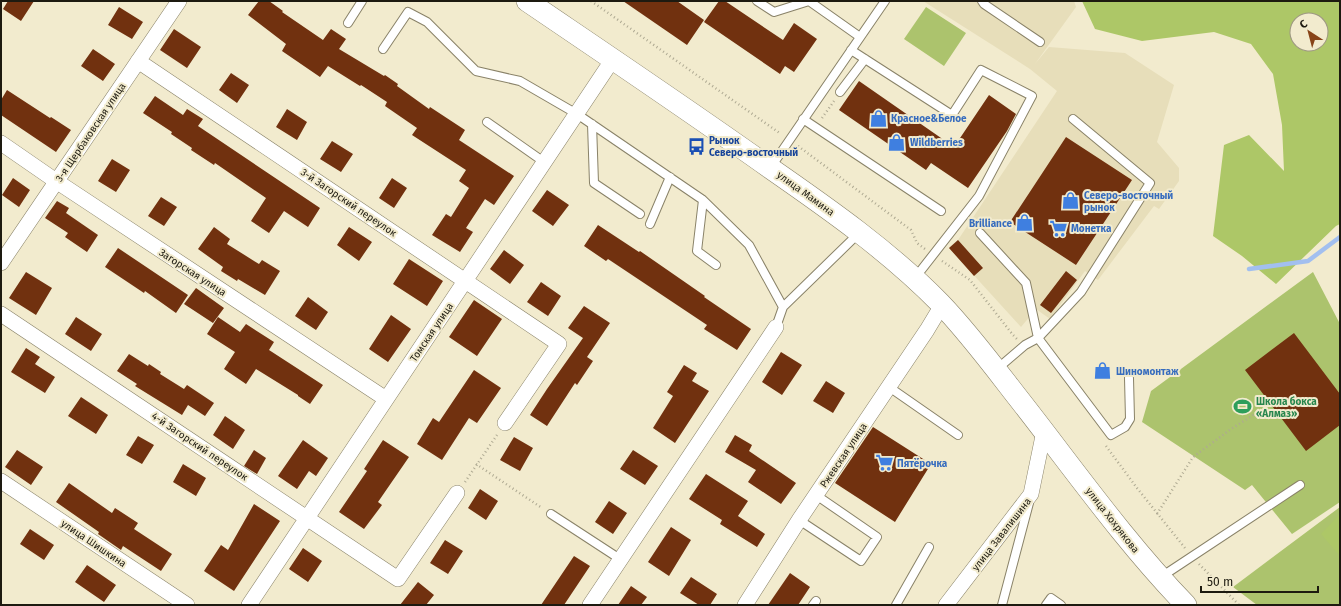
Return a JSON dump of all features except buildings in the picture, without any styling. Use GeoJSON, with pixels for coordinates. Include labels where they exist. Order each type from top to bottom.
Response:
{"type":"FeatureCollection","features":[{"type":"Feature","properties":{"kind":"main road","name":"улица Мамина"},"geometry":{"type":"LineString","coordinates":[[527,1],[704,121],[825,206],[915,278],[942,305],[997,369],[1044,431]]}},
{"type":"Feature","properties":{"kind":"main road","name":"улица Хохрякова"},"geometry":{"type":"LineString","coordinates":[[1044,431],[1160,578],[1186,605]]}},
{"type":"Feature","properties":{"kind":"street","name":"3-я Щербаковская улица"},"geometry":{"type":"LineString","coordinates":[[1,263],[179,1]]}},
{"type":"Feature","properties":{"kind":"street","name":"Томская улица"},"geometry":{"type":"LineString","coordinates":[[249,605],[613,59]]}},
{"type":"Feature","properties":{"kind":"street","name":"3-й Загорский переулок"},"geometry":{"type":"LineString","coordinates":[[138,61],[559,344],[505,423]]}},
{"type":"Feature","properties":{"kind":"street","name":"Загорская улица"},"geometry":{"type":"LineString","coordinates":[[1,143],[386,399]]}},
{"type":"Feature","properties":{"kind":"street","name":"Ржевская улица"},"geometry":{"type":"LineString","coordinates":[[745,605],[799,520],[927,330],[942,305]]}},
{"type":"Feature","properties":{"kind":"street","name":"4-й Загорский переулок"},"geometry":{"type":"LineString","coordinates":[[1,314],[398,579],[457,493]]}},
{"type":"Feature","properties":{"kind":"street"},"geometry":{"type":"LineString","coordinates":[[590,605],[776,327]]}},
{"type":"Feature","properties":{"kind":"street","name":"улица Завалишина"},"geometry":{"type":"LineString","coordinates":[[946,605],[1031,494],[1044,431]]}},
{"type":"Feature","properties":{"kind":"street","name":"улица Шишкина"},"geometry":{"type":"LineString","coordinates":[[1,481],[187,605]]}},
{"type":"Feature","properties":{"kind":"lane"},"geometry":{"type":"LineString","coordinates":[[348,23],[362,1]]}},
{"type":"Feature","properties":{"kind":"lane"},"geometry":{"type":"LineString","coordinates":[[757,1],[774,12],[797,3],[809,1],[860,37]]}},
{"type":"Feature","properties":{"kind":"lane"},"geometry":{"type":"LineString","coordinates":[[770,168],[884,1]]}},
{"type":"Feature","properties":{"kind":"lane"},"geometry":{"type":"LineString","coordinates":[[982,1],[984,4],[1040,42]]}},
{"type":"Feature","properties":{"kind":"lane"},"geometry":{"type":"LineString","coordinates":[[383,49],[408,12],[427,22],[476,71],[520,81],[577,114],[703,200],[749,245],[783,307]]}},
{"type":"Feature","properties":{"kind":"lane"},"geometry":{"type":"LineString","coordinates":[[851,50],[952,115],[981,70],[1032,96],[979,196],[915,278]]}},
{"type":"Feature","properties":{"kind":"lane"},"geometry":{"type":"LineString","coordinates":[[840,92],[865,59]]}},
{"type":"Feature","properties":{"kind":"lane"},"geometry":{"type":"LineString","coordinates":[[804,119],[941,211]]}},
{"type":"Feature","properties":{"kind":"lane"},"geometry":{"type":"LineString","coordinates":[[997,369],[1025,346],[1038,338],[1081,292],[1150,184],[1073,119]]}},
{"type":"Feature","properties":{"kind":"lane"},"geometry":{"type":"LineString","coordinates":[[487,122],[544,162]]}},
{"type":"Feature","properties":{"kind":"lane"},"geometry":{"type":"LineString","coordinates":[[592,124],[594,183],[640,214]]}},
{"type":"Feature","properties":{"kind":"lane"},"geometry":{"type":"LineString","coordinates":[[650,224],[670,177]]}},
{"type":"Feature","properties":{"kind":"lane"},"geometry":{"type":"LineString","coordinates":[[703,200],[697,252],[716,265]]}},
{"type":"Feature","properties":{"kind":"lane"},"geometry":{"type":"LineString","coordinates":[[776,327],[783,307],[859,233]]}},
{"type":"Feature","properties":{"kind":"lane"},"geometry":{"type":"LineString","coordinates":[[980,233],[1026,283],[1038,338],[1111,435],[1125,427],[1130,419],[1130,378]]}},
{"type":"Feature","properties":{"kind":"lane"},"geometry":{"type":"LineString","coordinates":[[889,387],[958,435]]}},
{"type":"Feature","properties":{"kind":"lane"},"geometry":{"type":"LineString","coordinates":[[1160,578],[1300,485]]}},
{"type":"Feature","properties":{"kind":"lane"},"geometry":{"type":"LineString","coordinates":[[1002,605],[1031,494]]}},
{"type":"Feature","properties":{"kind":"lane"},"geometry":{"type":"LineString","coordinates":[[799,520],[861,561],[877,537],[816,495]]}},
{"type":"Feature","properties":{"kind":"lane"},"geometry":{"type":"LineString","coordinates":[[551,514],[620,559]]}},
{"type":"Feature","properties":{"kind":"lane"},"geometry":{"type":"LineString","coordinates":[[896,605],[929,547]]}},
{"type":"Feature","properties":{"kind":"lane"},"geometry":{"type":"LineString","coordinates":[[1046,605],[1051,598],[1061,605]]}},
{"type":"Feature","properties":{"kind":"path"},"geometry":{"type":"LineString","coordinates":[[815,127],[831,105]]}},
{"type":"Feature","properties":{"kind":"path"},"geometry":{"type":"LineString","coordinates":[[1157,514],[1193,457],[1231,429],[1255,414]]}},
{"type":"Feature","properties":{"kind":"path"},"geometry":{"type":"LineString","coordinates":[[457,493],[505,423]]}},
{"type":"Feature","properties":{"kind":"path"},"geometry":{"type":"LineString","coordinates":[[476,464],[551,514]]}},
{"type":"Feature","properties":{"kind":"path"},"geometry":{"type":"LineString","coordinates":[[1191,556],[1239,605]]}},
{"type":"Feature","properties":{"kind":"shaded area"},"geometry":{"type":"Polygon","coordinates":[[[923,1],[1074,1],[1076,7],[1035,64],[1049,47],[1125,53],[1174,85],[1157,142],[1179,168],[1179,181],[1159,209],[1154,206],[1098,280],[1085,271],[1050,319],[1036,309],[1021,327],[949,248],[958,240],[1057,91],[1030,69],[923,1]]]}},
{"type":"Feature","properties":{"kind":"green space"},"geometry":{"type":"Polygon","coordinates":[[[1082,1],[1340,1],[1340,224],[1336,226],[1276,284],[1242,256],[1213,236],[1224,145],[1249,135],[1284,171],[1282,125],[1273,74],[1251,44],[1214,32],[1142,41],[1095,29],[1082,1]]]}},
{"type":"Feature","properties":{"kind":"green space"},"geometry":{"type":"Polygon","coordinates":[[[926,7],[966,33],[944,66],[904,39],[926,7]]]}},
{"type":"Feature","properties":{"kind":"green space","name":"Школа бокса «Алмаз»"},"geometry":{"type":"Polygon","coordinates":[[[1313,272],[1340,324],[1340,502],[1292,534],[1252,485],[1245,490],[1142,422],[1151,391],[1313,272]]]}},
{"type":"Feature","properties":{"kind":"green space"},"geometry":{"type":"Polygon","coordinates":[[[1340,507],[1340,605],[1257,605],[1233,587],[1340,507]]]}},
{"type":"Feature","properties":{"kind":"green space"},"geometry":{"type":"Polygon","coordinates":[[[1340,514],[1340,556],[1321,534],[1340,514]]]}},
{"type":"Feature","properties":{"kind":"waterway"},"geometry":{"type":"LineString","coordinates":[[1249,269],[1308,261],[1340,237]]}},
{"type":"Feature","properties":{"kind":"place","name":"Красное&Белое"},"geometry":{"type":"Point","coordinates":[878,118]}},
{"type":"Feature","properties":{"kind":"place","name":"Wildberries"},"geometry":{"type":"Point","coordinates":[897,142]}},
{"type":"Feature","properties":{"kind":"place","name":"Рынок Северо-восточный"},"geometry":{"type":"Point","coordinates":[696,146]}},
{"type":"Feature","properties":{"kind":"place","name":"Северо-восточный рынок"},"geometry":{"type":"Point","coordinates":[1071,201]}},
{"type":"Feature","properties":{"kind":"place","name":"Brilliance"},"geometry":{"type":"Point","coordinates":[1025,223]}},
{"type":"Feature","properties":{"kind":"place","name":"Монетка"},"geometry":{"type":"Point","coordinates":[1058,228]}},
{"type":"Feature","properties":{"kind":"place","name":"Шиномонтаж"},"geometry":{"type":"Point","coordinates":[1103,371]}},
{"type":"Feature","properties":{"kind":"place","name":"Школа бокса «Алмаз»"},"geometry":{"type":"Point","coordinates":[1243,407]}},
{"type":"Feature","properties":{"kind":"place","name":"Пятёрочка"},"geometry":{"type":"Point","coordinates":[884,463]}}]}
